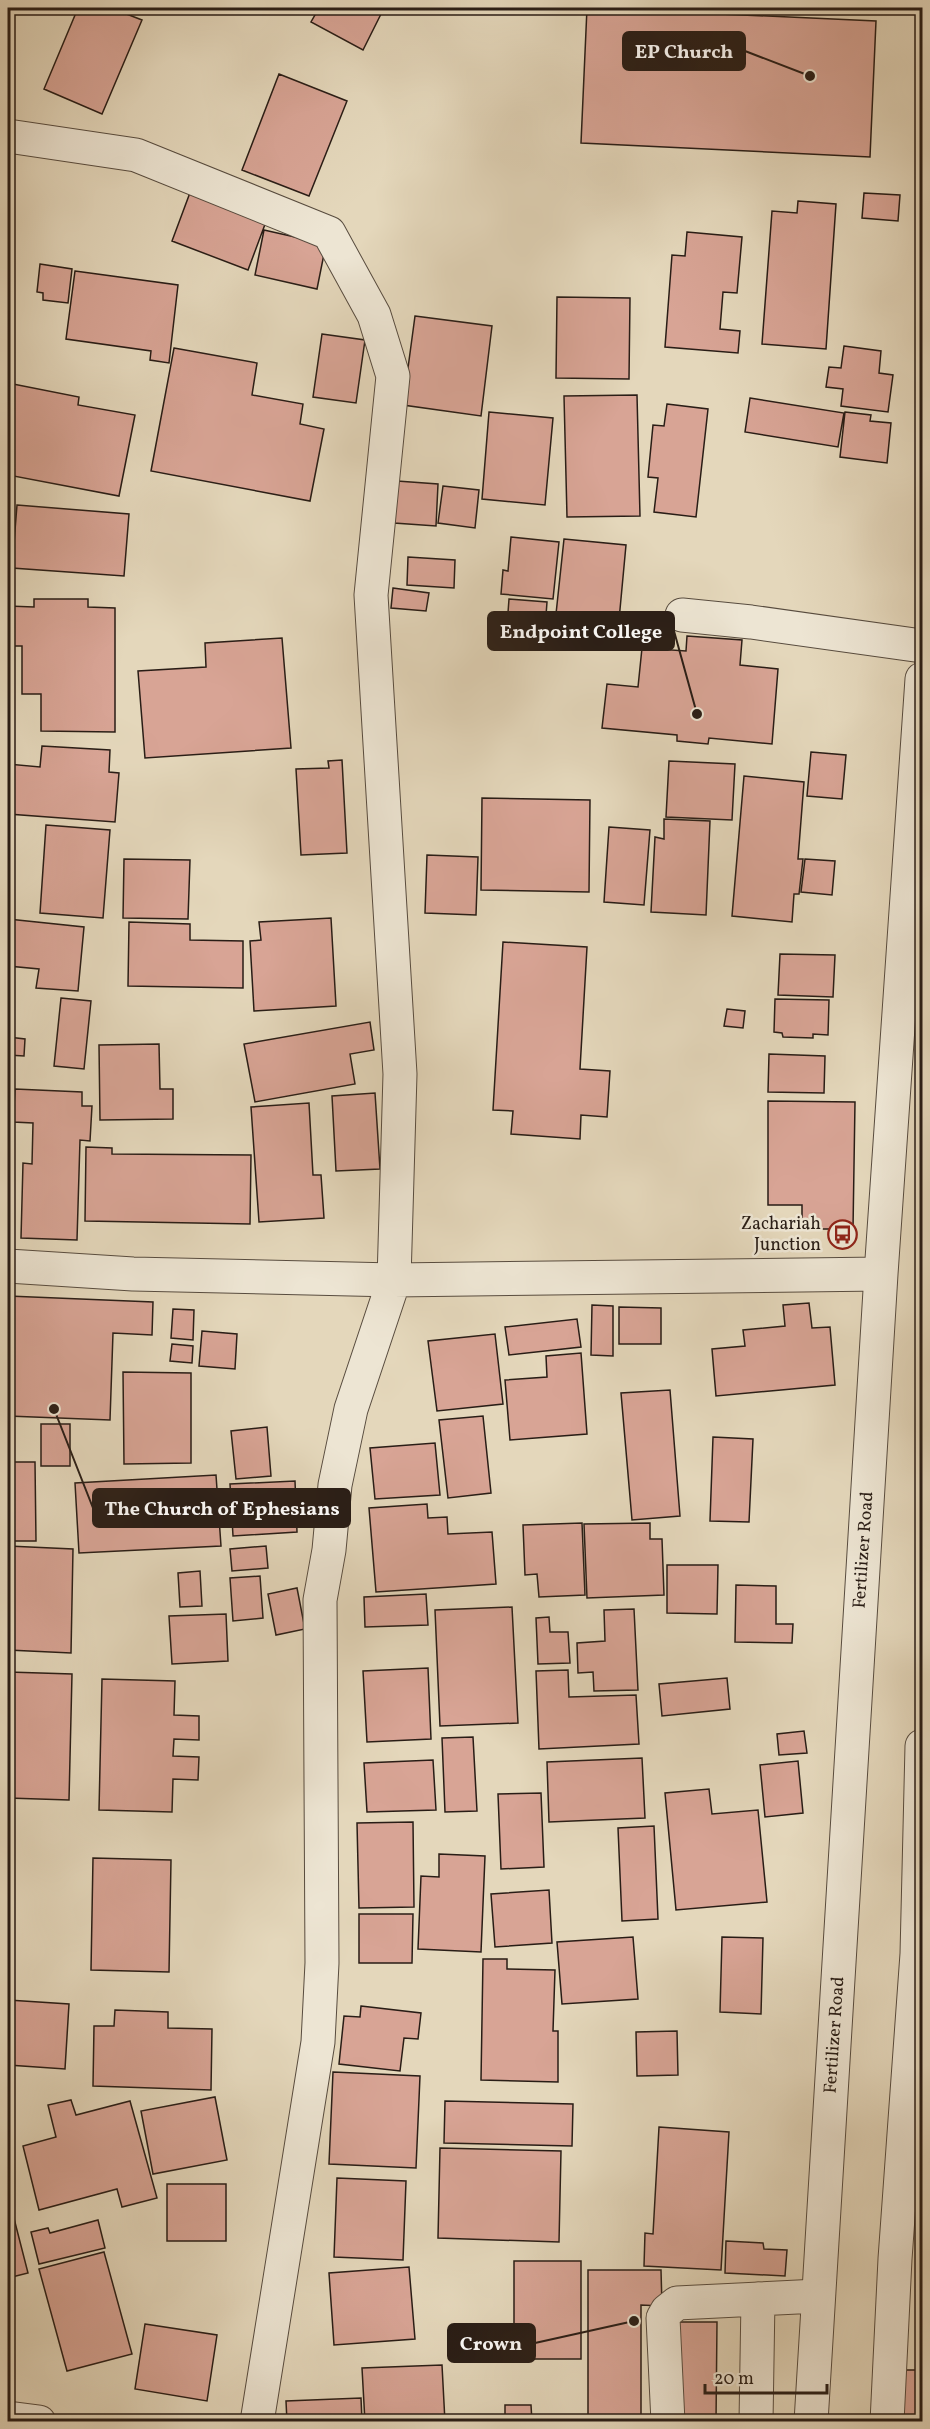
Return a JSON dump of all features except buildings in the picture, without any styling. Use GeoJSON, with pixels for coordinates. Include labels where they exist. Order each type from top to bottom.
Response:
{"type":"FeatureCollection","features":[{"type":"Feature","properties":{"kind":"street"},"geometry":{"type":"LineString","coordinates":[[8,136],[136,155],[329,232],[374,315],[393,376],[370,595],[400,1074],[394,1280],[351,1409],[334,1485],[329,1550],[320,1600],[322,1963],[318,2042],[257,2421]]}},
{"type":"Feature","properties":{"kind":"street"},"geometry":{"type":"LineString","coordinates":[[682,615],[751,622],[922,646]]}},
{"type":"Feature","properties":{"kind":"street","name":"Fertilizer Road"},"geometry":{"type":"LineString","coordinates":[[811,2421],[881,1274],[910,1030],[922,679]]}},
{"type":"Feature","properties":{"kind":"street"},"geometry":{"type":"LineString","coordinates":[[8,1266],[133,1274],[394,1280],[881,1274]]}},
{"type":"Feature","properties":{"kind":"street"},"geometry":{"type":"LineString","coordinates":[[887,2421],[896,2247],[917,1954],[922,1746]]}},
{"type":"Feature","properties":{"kind":"street"},"geometry":{"type":"LineString","coordinates":[[668,2421],[663,2318],[667,2311],[677,2303],[818,2296]]}},
{"type":"Feature","properties":{"kind":"street"},"geometry":{"type":"LineString","coordinates":[[756,2421],[758,2299]]}},
{"type":"Feature","properties":{"kind":"street"},"geometry":{"type":"LineString","coordinates":[[8,2418],[39,2421]]}},
{"type":"Feature","properties":{"kind":"place","name":"EP Church"},"geometry":{"type":"Point","coordinates":[810,76]}},
{"type":"Feature","properties":{"kind":"place","name":"Endpoint College"},"geometry":{"type":"Point","coordinates":[697,714]}},
{"type":"Feature","properties":{"kind":"place","name":"Zachariah Junction"},"geometry":{"type":"Point","coordinates":[842,1234]}},
{"type":"Feature","properties":{"kind":"place","name":"The Church of Ephesians"},"geometry":{"type":"Point","coordinates":[54,1409]}},
{"type":"Feature","properties":{"kind":"place","name":"Crown"},"geometry":{"type":"Point","coordinates":[634,2321]}}]}
